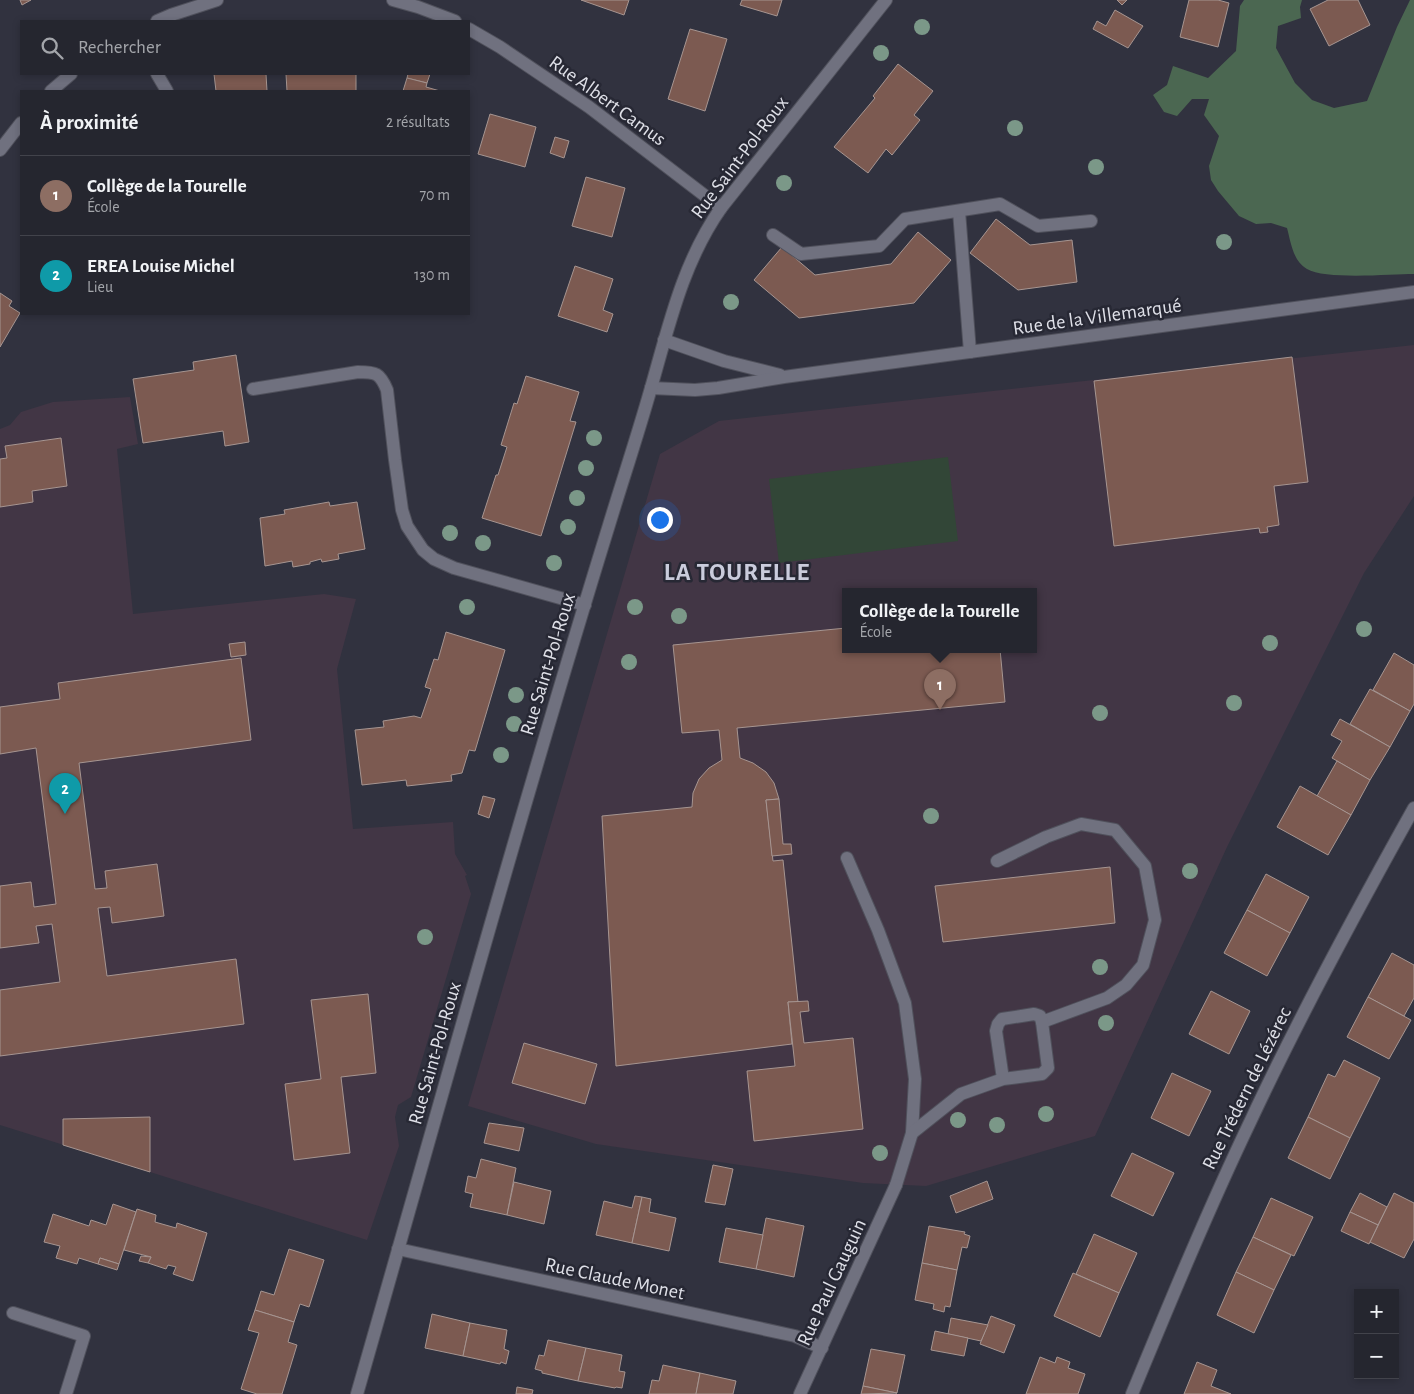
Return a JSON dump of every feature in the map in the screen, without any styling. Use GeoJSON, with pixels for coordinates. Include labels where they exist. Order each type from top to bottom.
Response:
{"type":"FeatureCollection","features":[{"type":"Feature","properties":{"kind":"street"},"geometry":{"type":"LineString","coordinates":[[159,20],[217,0]]}},
{"type":"Feature","properties":{"kind":"street"},"geometry":{"type":"LineString","coordinates":[[393,0],[451,20]]}},
{"type":"Feature","properties":{"kind":"street","name":"Rue Saint-Pol-Roux"},"geometry":{"type":"LineString","coordinates":[[357,1394],[518,827],[686,272],[706,229],[721,208],[886,0]]}},
{"type":"Feature","properties":{"kind":"street","name":"Rue Albert Camus"},"geometry":{"type":"LineString","coordinates":[[470,29],[589,107],[721,208]]}},
{"type":"Feature","properties":{"kind":"street"},"geometry":{"type":"LineString","coordinates":[[52,90],[70,75]]}},
{"type":"Feature","properties":{"kind":"street"},"geometry":{"type":"LineString","coordinates":[[158,75],[166,90]]}},
{"type":"Feature","properties":{"kind":"street"},"geometry":{"type":"LineString","coordinates":[[0,150],[20,125]]}},
{"type":"Feature","properties":{"kind":"street"},"geometry":{"type":"LineString","coordinates":[[773,235],[801,254],[879,246],[905,218],[1000,204],[1038,226],[1091,221]]}},
{"type":"Feature","properties":{"kind":"street"},"geometry":{"type":"LineString","coordinates":[[959,211],[970,352]]}},
{"type":"Feature","properties":{"kind":"street","name":"Rue de la Villemarqué"},"geometry":{"type":"LineString","coordinates":[[650,388],[695,390],[718,388],[784,376],[1414,292]]}},
{"type":"Feature","properties":{"kind":"street","name":"Rue de la Villemarqué"},"geometry":{"type":"LineString","coordinates":[[664,340],[724,361],[784,376]]}},
{"type":"Feature","properties":{"kind":"street"},"geometry":{"type":"LineString","coordinates":[[253,389],[358,372],[372,372],[378,375],[383,380],[387,390],[402,510],[407,526],[423,550],[434,559],[454,568],[585,605]]}},
{"type":"Feature","properties":{"kind":"street","name":"Rue Trédern de Lézérec"},"geometry":{"type":"LineString","coordinates":[[1132,1394],[1206,1218],[1251,1119],[1346,929],[1414,808]]}},
{"type":"Feature","properties":{"kind":"street"},"geometry":{"type":"LineString","coordinates":[[997,861],[1046,836],[1081,824],[1115,830],[1145,866],[1155,920],[1143,965],[1126,985],[1107,998],[1042,1022]]}},
{"type":"Feature","properties":{"kind":"street","name":"Rue Paul Gauguin"},"geometry":{"type":"LineString","coordinates":[[800,1394],[896,1185],[912,1133],[915,1079],[905,1003],[878,930],[847,858]]}},
{"type":"Feature","properties":{"kind":"street"},"geometry":{"type":"LineString","coordinates":[[912,1133],[960,1094],[1003,1078],[1042,1074],[1048,1068],[1040,1016],[1034,1014],[1002,1019],[998,1024],[996,1031],[1003,1078]]}},
{"type":"Feature","properties":{"kind":"street","name":"Rue Claude Monet"},"geometry":{"type":"LineString","coordinates":[[398,1249],[795,1336],[822,1348]]}},
{"type":"Feature","properties":{"kind":"street"},"geometry":{"type":"LineString","coordinates":[[13,1313],[84,1336],[66,1394]]}},
{"type":"Feature","properties":{"kind":"shaded area"},"geometry":{"type":"Polygon","coordinates":[[[1414,345],[1414,496],[1364,573],[1227,847],[1095,1136],[926,1186],[863,1183],[596,1144],[468,1106],[660,454],[719,421],[1414,345]]]}},
{"type":"Feature","properties":{"kind":"shaded area"},"geometry":{"type":"Polygon","coordinates":[[[130,397],[138,444],[117,449],[133,614],[324,594],[356,599],[337,669],[353,829],[453,822],[455,854],[467,875],[465,876],[471,894],[411,1097],[398,1105],[395,1117],[399,1146],[367,1240],[0,1125],[0,429],[10,425],[21,412],[53,402],[130,397]]]}},
{"type":"Feature","properties":{"kind":"green space"},"geometry":{"type":"Polygon","coordinates":[[[1244,0],[1302,0],[1300,7],[1301,18],[1278,26],[1276,48],[1295,83],[1312,100],[1334,108],[1367,101],[1397,27],[1410,0],[1414,0],[1414,274],[1328,274],[1316,272],[1302,266],[1291,245],[1287,228],[1271,223],[1256,224],[1239,216],[1211,180],[1209,166],[1219,136],[1204,115],[1209,99],[1192,99],[1177,116],[1164,112],[1153,95],[1167,85],[1173,66],[1208,78],[1236,51],[1240,6],[1244,0]]]}},
{"type":"Feature","properties":{"kind":"green space"},"geometry":{"type":"Polygon","coordinates":[[[948,457],[958,541],[779,563],[769,479],[948,457]]]}},
{"type":"Feature","properties":{"kind":"building"},"geometry":{"type":"Polygon","coordinates":[[[20,0],[31,0],[22,5],[20,0]]]}},
{"type":"Feature","properties":{"kind":"building"},"geometry":{"type":"Polygon","coordinates":[[[581,0],[629,0],[624,15],[581,0]]]}},
{"type":"Feature","properties":{"kind":"building"},"geometry":{"type":"Polygon","coordinates":[[[742,0],[782,0],[777,16],[740,5],[742,0]]]}},
{"type":"Feature","properties":{"kind":"building"},"geometry":{"type":"Polygon","coordinates":[[[1117,0],[1127,0],[1122,5],[1117,0]]]}},
{"type":"Feature","properties":{"kind":"building"},"geometry":{"type":"Polygon","coordinates":[[[1189,0],[1218,0],[1229,3],[1218,47],[1180,37],[1189,0]]]}},
{"type":"Feature","properties":{"kind":"building"},"geometry":{"type":"Polygon","coordinates":[[[1328,0],[1358,0],[1370,25],[1329,46],[1310,9],[1328,0]]]}},
{"type":"Feature","properties":{"kind":"building"},"geometry":{"type":"Polygon","coordinates":[[[1115,10],[1143,26],[1128,48],[1093,29],[1097,21],[1106,26],[1115,10]]]}},
{"type":"Feature","properties":{"kind":"building"},"geometry":{"type":"Polygon","coordinates":[[[690,29],[727,39],[705,111],[668,99],[690,29]]]}},
{"type":"Feature","properties":{"kind":"building"},"geometry":{"type":"Polygon","coordinates":[[[898,64],[933,91],[914,115],[920,120],[892,155],[886,149],[868,173],[834,147],[875,98],[873,96],[898,64]]]}},
{"type":"Feature","properties":{"kind":"building"},"geometry":{"type":"Polygon","coordinates":[[[214,75],[266,75],[267,90],[216,90],[214,75]]]}},
{"type":"Feature","properties":{"kind":"building"},"geometry":{"type":"Polygon","coordinates":[[[286,75],[356,75],[356,90],[287,90],[286,75]]]}},
{"type":"Feature","properties":{"kind":"building"},"geometry":{"type":"Polygon","coordinates":[[[408,75],[430,75],[427,83],[407,78],[408,75]]]}},
{"type":"Feature","properties":{"kind":"building"},"geometry":{"type":"Polygon","coordinates":[[[407,78],[427,83],[426,87],[436,90],[403,90],[407,78]]]}},
{"type":"Feature","properties":{"kind":"building"},"geometry":{"type":"Polygon","coordinates":[[[490,114],[536,127],[525,167],[478,154],[490,114]]]}},
{"type":"Feature","properties":{"kind":"building"},"geometry":{"type":"Polygon","coordinates":[[[555,137],[569,141],[564,158],[550,153],[555,137]]]}},
{"type":"Feature","properties":{"kind":"building"},"geometry":{"type":"Polygon","coordinates":[[[586,177],[625,188],[612,237],[572,226],[586,177]]]}},
{"type":"Feature","properties":{"kind":"building"},"geometry":{"type":"Polygon","coordinates":[[[996,219],[1030,245],[1072,240],[1077,282],[1018,290],[970,253],[996,219]]]}},
{"type":"Feature","properties":{"kind":"building"},"geometry":{"type":"Polygon","coordinates":[[[918,232],[951,260],[914,303],[799,318],[754,280],[782,247],[815,275],[891,264],[918,232]]]}},
{"type":"Feature","properties":{"kind":"building"},"geometry":{"type":"Polygon","coordinates":[[[575,266],[613,279],[603,310],[613,314],[607,332],[558,316],[575,266]]]}},
{"type":"Feature","properties":{"kind":"building"},"geometry":{"type":"Polygon","coordinates":[[[0,293],[12,301],[9,306],[20,313],[0,347],[0,293]]]}},
{"type":"Feature","properties":{"kind":"building"},"geometry":{"type":"Polygon","coordinates":[[[236,355],[249,442],[225,446],[223,431],[143,443],[133,379],[194,370],[193,362],[236,355]]]}},
{"type":"Feature","properties":{"kind":"building"},"geometry":{"type":"Polygon","coordinates":[[[1292,357],[1308,482],[1274,486],[1279,525],[1267,527],[1268,532],[1260,533],[1259,528],[1114,546],[1094,381],[1292,357]]]}},
{"type":"Feature","properties":{"kind":"building"},"geometry":{"type":"Polygon","coordinates":[[[526,376],[579,392],[570,421],[576,422],[541,536],[482,518],[507,447],[501,445],[514,403],[517,404],[526,376]]]}},
{"type":"Feature","properties":{"kind":"building"},"geometry":{"type":"Polygon","coordinates":[[[61,438],[67,486],[32,491],[33,502],[0,507],[0,459],[7,458],[5,446],[61,438]]]}},
{"type":"Feature","properties":{"kind":"building"},"geometry":{"type":"Polygon","coordinates":[[[329,502],[330,506],[357,502],[365,549],[338,554],[339,559],[322,562],[321,559],[310,562],[310,564],[293,567],[292,561],[265,566],[260,518],[285,514],[284,510],[329,502]]]}},
{"type":"Feature","properties":{"kind":"building"},"geometry":{"type":"Polygon","coordinates":[[[842,628],[842,653],[1000,653],[1005,702],[737,728],[740,758],[753,763],[766,772],[774,783],[779,799],[766,800],[773,861],[783,860],[798,1002],[788,1002],[792,1044],[616,1066],[602,816],[692,807],[693,793],[699,779],[709,768],[722,760],[719,730],[682,733],[673,645],[842,628]]]}},
{"type":"Feature","properties":{"kind":"building"},"geometry":{"type":"Polygon","coordinates":[[[446,632],[505,650],[475,751],[469,750],[462,773],[451,775],[452,781],[407,786],[406,780],[362,785],[355,730],[384,727],[383,721],[414,716],[421,718],[431,689],[425,687],[434,659],[438,660],[446,632]]]}},
{"type":"Feature","properties":{"kind":"building"},"geometry":{"type":"Polygon","coordinates":[[[245,642],[246,655],[231,657],[229,644],[245,642]]]}},
{"type":"Feature","properties":{"kind":"building"},"geometry":{"type":"Polygon","coordinates":[[[1394,653],[1414,665],[1414,704],[1410,711],[1373,690],[1394,653]]]}},
{"type":"Feature","properties":{"kind":"building"},"geometry":{"type":"Polygon","coordinates":[[[241,658],[251,740],[79,763],[95,889],[107,888],[105,871],[157,864],[164,916],[112,923],[110,907],[98,908],[107,976],[236,959],[244,1024],[0,1056],[0,990],[60,982],[52,924],[36,926],[39,943],[0,948],[0,886],[31,882],[34,907],[56,904],[36,748],[0,754],[0,707],[60,699],[58,683],[241,658]]]}},
{"type":"Feature","properties":{"kind":"building"},"geometry":{"type":"Polygon","coordinates":[[[1370,689],[1410,711],[1390,747],[1350,724],[1370,689]]]}},
{"type":"Feature","properties":{"kind":"building"},"geometry":{"type":"Polygon","coordinates":[[[1340,719],[1390,747],[1370,780],[1332,758],[1342,741],[1331,735],[1340,719]]]}},
{"type":"Feature","properties":{"kind":"building"},"geometry":{"type":"Polygon","coordinates":[[[1337,761],[1370,780],[1351,815],[1317,796],[1337,761]]]}},
{"type":"Feature","properties":{"kind":"building"},"geometry":{"type":"Polygon","coordinates":[[[1300,786],[1351,815],[1328,855],[1277,827],[1300,786]]]}},
{"type":"Feature","properties":{"kind":"building"},"geometry":{"type":"Polygon","coordinates":[[[483,796],[495,799],[489,818],[478,814],[483,796]]]}},
{"type":"Feature","properties":{"kind":"building"},"geometry":{"type":"Polygon","coordinates":[[[779,799],[783,844],[791,844],[792,854],[772,856],[766,800],[779,799]]]}},
{"type":"Feature","properties":{"kind":"building"},"geometry":{"type":"Polygon","coordinates":[[[1110,867],[1115,923],[943,942],[935,886],[1110,867]]]}},
{"type":"Feature","properties":{"kind":"building"},"geometry":{"type":"Polygon","coordinates":[[[1266,874],[1309,897],[1290,933],[1247,910],[1266,874]]]}},
{"type":"Feature","properties":{"kind":"building"},"geometry":{"type":"Polygon","coordinates":[[[1247,910],[1290,933],[1267,976],[1224,953],[1247,910]]]}},
{"type":"Feature","properties":{"kind":"building"},"geometry":{"type":"Polygon","coordinates":[[[1392,953],[1414,965],[1414,998],[1404,1016],[1368,997],[1392,953]]]}},
{"type":"Feature","properties":{"kind":"building"},"geometry":{"type":"Polygon","coordinates":[[[1211,991],[1250,1011],[1229,1054],[1189,1034],[1211,991]]]}},
{"type":"Feature","properties":{"kind":"building"},"geometry":{"type":"Polygon","coordinates":[[[368,994],[376,1073],[341,1077],[350,1153],[294,1160],[285,1084],[321,1079],[311,1000],[368,994]]]}},
{"type":"Feature","properties":{"kind":"building"},"geometry":{"type":"Polygon","coordinates":[[[1368,997],[1411,1020],[1389,1059],[1347,1037],[1368,997]]]}},
{"type":"Feature","properties":{"kind":"building"},"geometry":{"type":"Polygon","coordinates":[[[808,1001],[809,1011],[800,1012],[804,1043],[853,1038],[863,1129],[754,1141],[747,1071],[795,1066],[788,1002],[808,1001]]]}},
{"type":"Feature","properties":{"kind":"building"},"geometry":{"type":"Polygon","coordinates":[[[524,1043],[597,1064],[585,1104],[512,1083],[524,1043]]]}},
{"type":"Feature","properties":{"kind":"building"},"geometry":{"type":"Polygon","coordinates":[[[1344,1060],[1380,1078],[1350,1138],[1308,1117],[1328,1074],[1335,1077],[1344,1060]]]}},
{"type":"Feature","properties":{"kind":"building"},"geometry":{"type":"Polygon","coordinates":[[[1172,1073],[1211,1091],[1189,1136],[1151,1118],[1172,1073]]]}},
{"type":"Feature","properties":{"kind":"building"},"geometry":{"type":"Polygon","coordinates":[[[150,1117],[150,1172],[63,1145],[63,1119],[150,1117]]]}},
{"type":"Feature","properties":{"kind":"building"},"geometry":{"type":"Polygon","coordinates":[[[1308,1117],[1350,1138],[1330,1179],[1288,1158],[1308,1117]]]}},
{"type":"Feature","properties":{"kind":"building"},"geometry":{"type":"Polygon","coordinates":[[[489,1123],[524,1128],[519,1151],[484,1143],[489,1123]]]}},
{"type":"Feature","properties":{"kind":"building"},"geometry":{"type":"Polygon","coordinates":[[[1132,1153],[1174,1173],[1153,1216],[1111,1196],[1132,1153]]]}},
{"type":"Feature","properties":{"kind":"building"},"geometry":{"type":"Polygon","coordinates":[[[481,1159],[516,1168],[507,1215],[470,1207],[473,1194],[465,1192],[468,1176],[476,1178],[481,1159]]]}},
{"type":"Feature","properties":{"kind":"building"},"geometry":{"type":"Polygon","coordinates":[[[713,1165],[733,1169],[725,1205],[705,1202],[713,1165]]]}},
{"type":"Feature","properties":{"kind":"building"},"geometry":{"type":"Polygon","coordinates":[[[987,1181],[993,1199],[956,1213],[950,1196],[987,1181]]]}},
{"type":"Feature","properties":{"kind":"building"},"geometry":{"type":"Polygon","coordinates":[[[514,1182],[551,1191],[544,1224],[507,1215],[514,1182]]]}},
{"type":"Feature","properties":{"kind":"building"},"geometry":{"type":"Polygon","coordinates":[[[1360,1193],[1387,1207],[1378,1225],[1350,1212],[1360,1193]]]}},
{"type":"Feature","properties":{"kind":"building"},"geometry":{"type":"Polygon","coordinates":[[[1394,1193],[1414,1203],[1414,1239],[1404,1258],[1370,1242],[1394,1193]]]}},
{"type":"Feature","properties":{"kind":"building"},"geometry":{"type":"Polygon","coordinates":[[[635,1196],[642,1197],[632,1243],[596,1235],[604,1201],[632,1208],[635,1196]]]}},
{"type":"Feature","properties":{"kind":"building"},"geometry":{"type":"Polygon","coordinates":[[[642,1197],[651,1199],[649,1212],[676,1218],[669,1251],[632,1243],[642,1197]]]}},
{"type":"Feature","properties":{"kind":"building"},"geometry":{"type":"Polygon","coordinates":[[[1271,1198],[1313,1217],[1294,1256],[1253,1237],[1271,1198]]]}},
{"type":"Feature","properties":{"kind":"building"},"geometry":{"type":"Polygon","coordinates":[[[113,1204],[136,1212],[119,1264],[100,1258],[98,1264],[79,1258],[77,1264],[56,1258],[60,1246],[44,1242],[53,1214],[89,1226],[91,1220],[106,1225],[113,1204]]]}},
{"type":"Feature","properties":{"kind":"building"},"geometry":{"type":"Polygon","coordinates":[[[137,1209],[156,1215],[155,1222],[176,1228],[177,1223],[207,1233],[193,1281],[173,1274],[176,1267],[168,1265],[166,1269],[148,1263],[151,1257],[124,1250],[137,1209]]]}},
{"type":"Feature","properties":{"kind":"building"},"geometry":{"type":"Polygon","coordinates":[[[1350,1212],[1378,1225],[1369,1244],[1341,1231],[1350,1212]]]}},
{"type":"Feature","properties":{"kind":"building"},"geometry":{"type":"Polygon","coordinates":[[[766,1218],[804,1226],[794,1277],[756,1269],[766,1218]]]}},
{"type":"Feature","properties":{"kind":"building"},"geometry":{"type":"Polygon","coordinates":[[[929,1226],[965,1232],[964,1234],[970,1236],[967,1248],[962,1247],[957,1270],[922,1263],[929,1226]]]}},
{"type":"Feature","properties":{"kind":"building"},"geometry":{"type":"Polygon","coordinates":[[[726,1228],[763,1235],[756,1269],[719,1262],[726,1228]]]}},
{"type":"Feature","properties":{"kind":"building"},"geometry":{"type":"Polygon","coordinates":[[[1094,1234],[1137,1253],[1119,1293],[1076,1274],[1094,1234]]]}},
{"type":"Feature","properties":{"kind":"building"},"geometry":{"type":"Polygon","coordinates":[[[1253,1237],[1291,1255],[1274,1290],[1236,1272],[1253,1237]]]}},
{"type":"Feature","properties":{"kind":"building"},"geometry":{"type":"Polygon","coordinates":[[[289,1249],[324,1260],[309,1307],[300,1304],[294,1322],[255,1310],[261,1291],[274,1295],[289,1249]]]}},
{"type":"Feature","properties":{"kind":"building"},"geometry":{"type":"Polygon","coordinates":[[[141,1256],[151,1257],[148,1263],[139,1261],[141,1256]]]}},
{"type":"Feature","properties":{"kind":"building"},"geometry":{"type":"Polygon","coordinates":[[[100,1258],[119,1264],[117,1270],[98,1264],[100,1258]]]}},
{"type":"Feature","properties":{"kind":"building"},"geometry":{"type":"Polygon","coordinates":[[[922,1263],[957,1270],[950,1307],[945,1306],[944,1312],[933,1309],[934,1304],[915,1300],[922,1263]]]}},
{"type":"Feature","properties":{"kind":"building"},"geometry":{"type":"Polygon","coordinates":[[[1236,1272],[1274,1290],[1254,1333],[1217,1315],[1236,1272]]]}},
{"type":"Feature","properties":{"kind":"building"},"geometry":{"type":"Polygon","coordinates":[[[1073,1273],[1119,1293],[1100,1337],[1054,1316],[1073,1273]]]}},
{"type":"Feature","properties":{"kind":"building"},"geometry":{"type":"Polygon","coordinates":[[[255,1310],[294,1322],[288,1342],[297,1345],[282,1394],[257,1394],[241,1389],[259,1333],[248,1330],[255,1310]]]}},
{"type":"Feature","properties":{"kind":"building"},"geometry":{"type":"Polygon","coordinates":[[[432,1314],[470,1323],[463,1356],[425,1348],[432,1314]]]}},
{"type":"Feature","properties":{"kind":"building"},"geometry":{"type":"Polygon","coordinates":[[[991,1316],[1015,1325],[1004,1353],[980,1344],[991,1316]]]}},
{"type":"Feature","properties":{"kind":"building"},"geometry":{"type":"Polygon","coordinates":[[[951,1318],[988,1325],[981,1341],[948,1334],[951,1318]]]}},
{"type":"Feature","properties":{"kind":"building"},"geometry":{"type":"Polygon","coordinates":[[[470,1323],[507,1330],[504,1349],[509,1351],[506,1364],[463,1356],[470,1323]]]}},
{"type":"Feature","properties":{"kind":"building"},"geometry":{"type":"Polygon","coordinates":[[[935,1331],[968,1338],[964,1356],[931,1350],[935,1331]]]}},
{"type":"Feature","properties":{"kind":"building"},"geometry":{"type":"Polygon","coordinates":[[[548,1340],[586,1348],[578,1381],[542,1373],[542,1371],[535,1369],[539,1355],[544,1356],[548,1340]]]}},
{"type":"Feature","properties":{"kind":"building"},"geometry":{"type":"Polygon","coordinates":[[[586,1348],[622,1355],[619,1371],[625,1372],[622,1388],[578,1381],[586,1348]]]}},
{"type":"Feature","properties":{"kind":"building"},"geometry":{"type":"Polygon","coordinates":[[[871,1349],[905,1355],[897,1393],[863,1386],[871,1349]]]}},
{"type":"Feature","properties":{"kind":"building"},"geometry":{"type":"Polygon","coordinates":[[[1040,1357],[1055,1363],[1057,1357],[1070,1362],[1068,1368],[1085,1374],[1078,1394],[1026,1394],[1040,1357]]]}},
{"type":"Feature","properties":{"kind":"building"},"geometry":{"type":"Polygon","coordinates":[[[1197,1362],[1217,1370],[1211,1386],[1231,1394],[1184,1394],[1197,1362]]]}},
{"type":"Feature","properties":{"kind":"building"},"geometry":{"type":"Polygon","coordinates":[[[663,1365],[700,1373],[696,1394],[649,1394],[652,1380],[659,1381],[663,1365]]]}},
{"type":"Feature","properties":{"kind":"building"},"geometry":{"type":"Polygon","coordinates":[[[700,1373],[736,1381],[733,1394],[696,1394],[700,1373]]]}},
{"type":"Feature","properties":{"kind":"building"},"geometry":{"type":"Polygon","coordinates":[[[863,1386],[897,1393],[861,1394],[863,1386]]]}},
{"type":"Feature","properties":{"kind":"building"},"geometry":{"type":"Polygon","coordinates":[[[517,1387],[533,1390],[532,1394],[516,1394],[517,1387]]]}},
{"type":"Feature","properties":{"kind":"place","name":"Collège de la Tourelle"},"geometry":{"type":"Point","coordinates":[940,710]}},
{"type":"Feature","properties":{"kind":"place","name":"EREA Louise Michel"},"geometry":{"type":"Point","coordinates":[65,814]}},
{"type":"Feature","properties":{"kind":"district","name":"LA TOURELLE"},"geometry":{"type":"Point","coordinates":[737,571]}}]}
